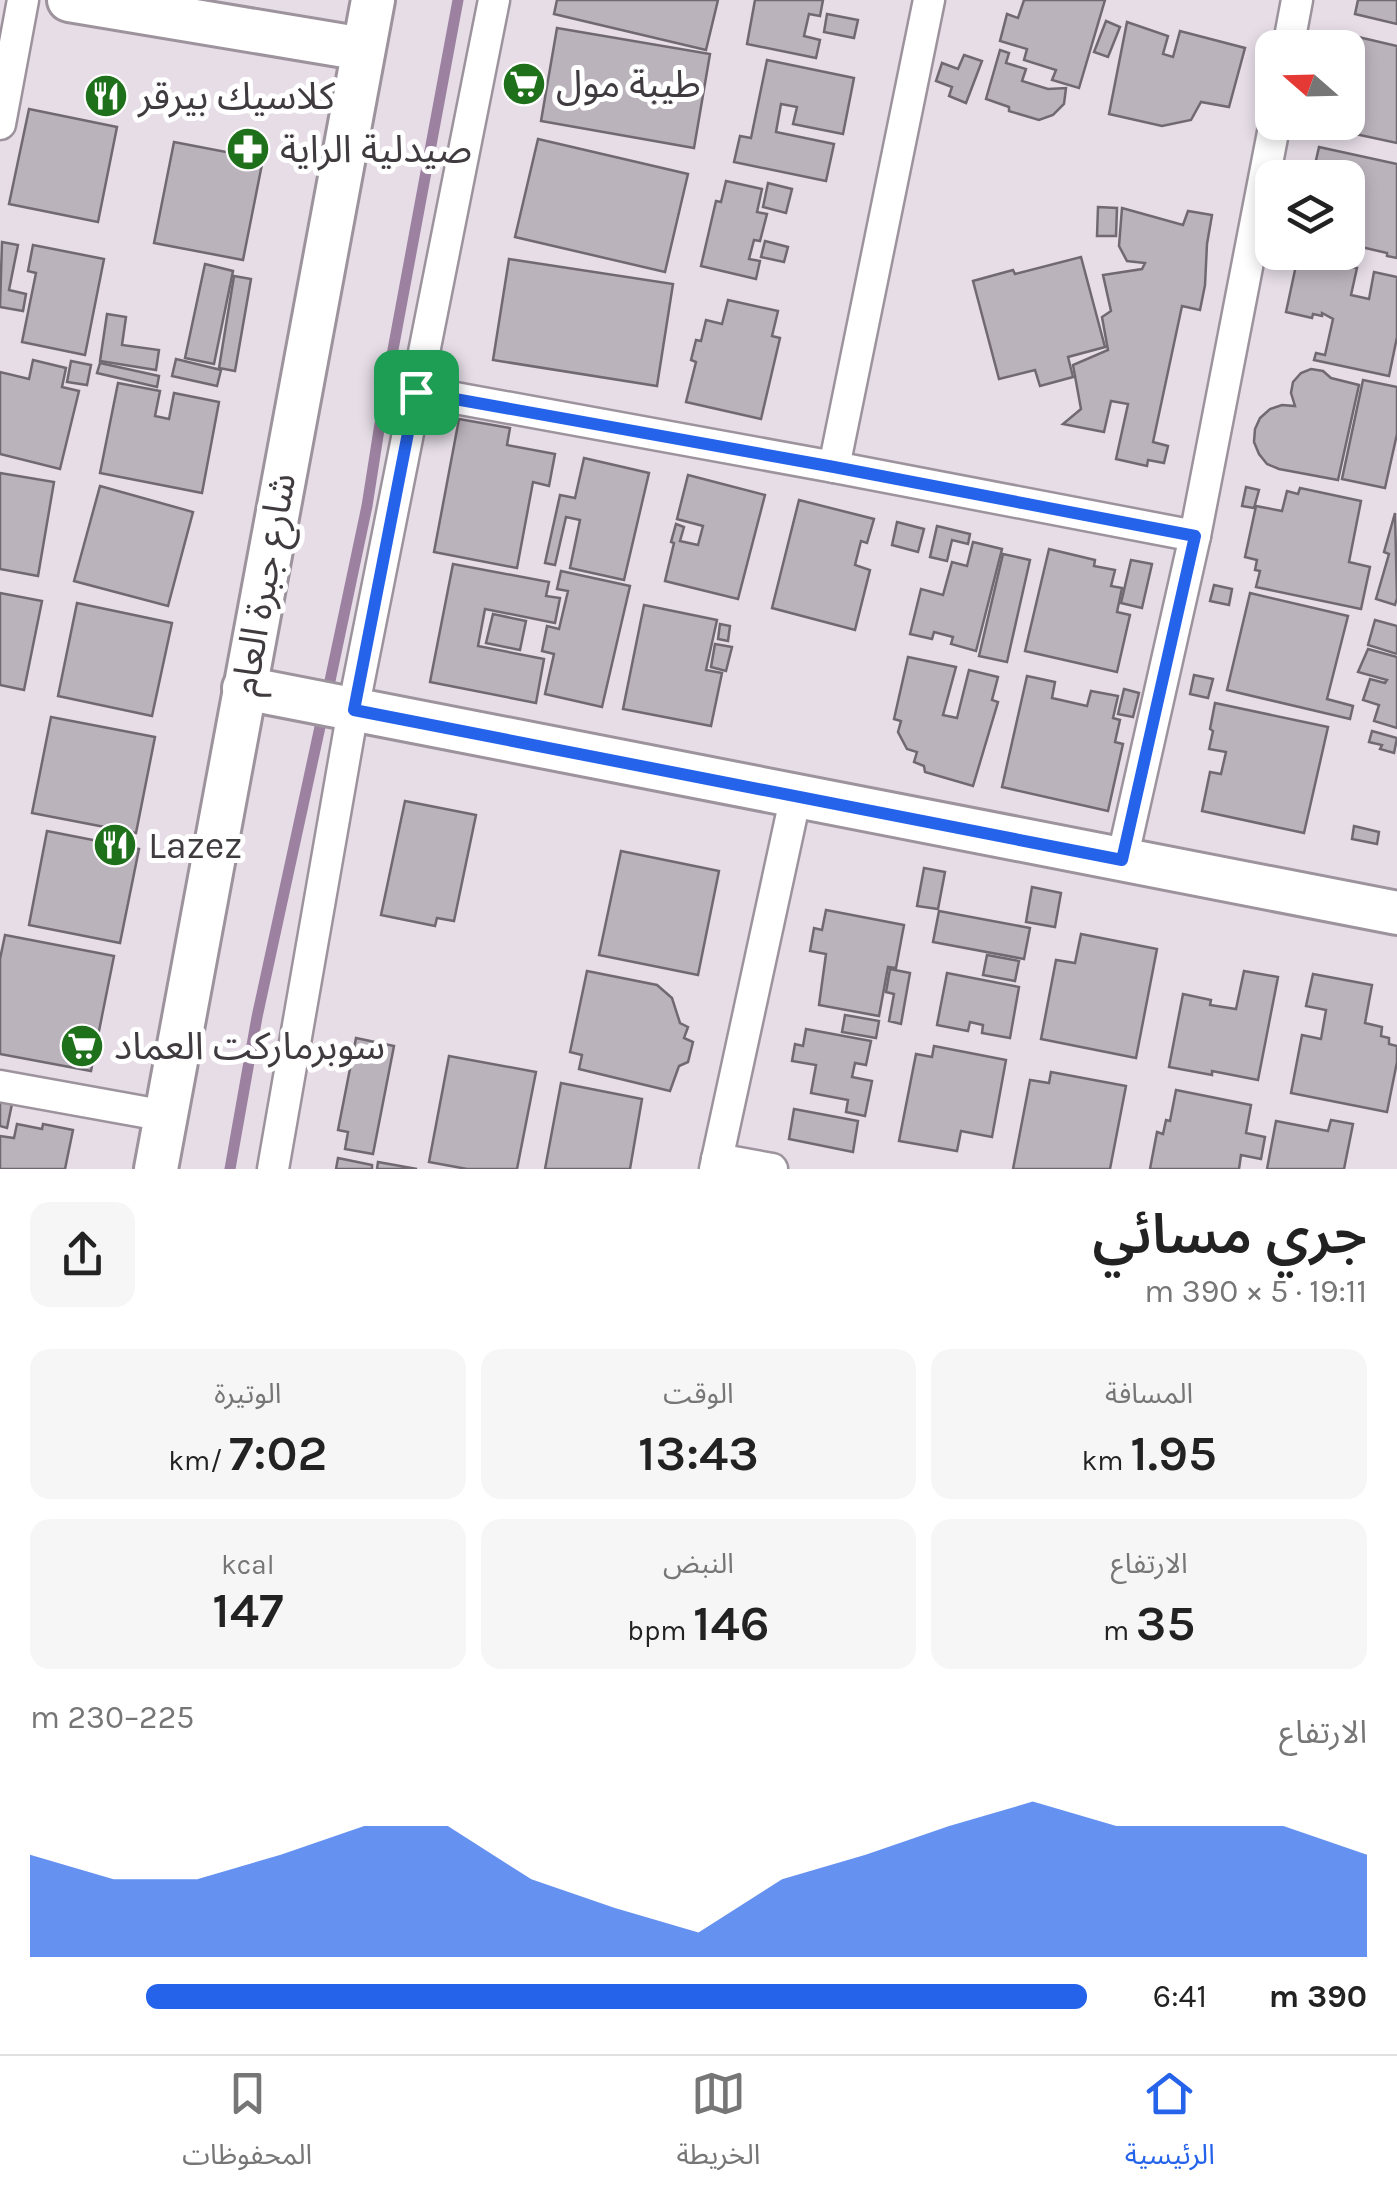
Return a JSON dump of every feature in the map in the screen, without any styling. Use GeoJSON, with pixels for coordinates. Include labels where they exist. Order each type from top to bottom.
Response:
{"type":"FeatureCollection","features":[{"type":"Feature","properties":{"kind":"street"},"geometry":{"type":"LineString","coordinates":[[0,124],[22,0]]}},
{"type":"Feature","properties":{"kind":"street"},"geometry":{"type":"LineString","coordinates":[[69,0],[363,50]]}},
{"type":"Feature","properties":{"kind":"street","name":"شارع جبرة العام"},"geometry":{"type":"LineString","coordinates":[[156,1169],[373,0]]}},
{"type":"Feature","properties":{"kind":"street"},"geometry":{"type":"LineString","coordinates":[[273,1169],[354,710],[494,0]]}},
{"type":"Feature","properties":{"kind":"street"},"geometry":{"type":"LineString","coordinates":[[834,467],[929,0]]}},
{"type":"Feature","properties":{"kind":"street"},"geometry":{"type":"LineString","coordinates":[[1291,30],[1297,0]]}},
{"type":"Feature","properties":{"kind":"street"},"geometry":{"type":"LineString","coordinates":[[1122,860],[1195,536],[1271,140]]}},
{"type":"Feature","properties":{"kind":"street"},"geometry":{"type":"LineString","coordinates":[[416,392],[1195,536]]}},
{"type":"Feature","properties":{"kind":"street"},"geometry":{"type":"LineString","coordinates":[[244,688],[1397,912]]}},
{"type":"Feature","properties":{"kind":"street"},"geometry":{"type":"LineString","coordinates":[[772,1169],[716,1164],[796,796]]}},
{"type":"Feature","properties":{"kind":"street"},"geometry":{"type":"LineString","coordinates":[[0,1086],[166,1116]]}},
{"type":"Feature","properties":{"kind":"building"},"geometry":{"type":"Polygon","coordinates":[[[557,0],[718,0],[706,50],[554,14],[557,0]]]}},
{"type":"Feature","properties":{"kind":"building"},"geometry":{"type":"Polygon","coordinates":[[[755,0],[823,0],[820,16],[809,14],[804,36],[820,40],[816,58],[747,44],[755,0]]]}},
{"type":"Feature","properties":{"kind":"building"},"geometry":{"type":"Polygon","coordinates":[[[1024,0],[1105,0],[1079,88],[1052,80],[1056,70],[1024,60],[1027,49],[1000,41],[1007,14],[1018,18],[1024,0]]]}},
{"type":"Feature","properties":{"kind":"building"},"geometry":{"type":"Polygon","coordinates":[[[1358,0],[1397,0],[1397,24],[1355,14],[1358,0]]]}},
{"type":"Feature","properties":{"kind":"building"},"geometry":{"type":"Polygon","coordinates":[[[827,14],[858,20],[854,38],[824,32],[827,14]]]}},
{"type":"Feature","properties":{"kind":"building"},"geometry":{"type":"Polygon","coordinates":[[[1106,21],[1120,27],[1108,57],[1094,52],[1106,21]]]}},
{"type":"Feature","properties":{"kind":"building"},"geometry":{"type":"Polygon","coordinates":[[[1127,22],[1168,36],[1163,54],[1173,57],[1180,31],[1245,48],[1229,107],[1201,102],[1191,120],[1162,126],[1109,114],[1127,22]]]}},
{"type":"Feature","properties":{"kind":"building"},"geometry":{"type":"Polygon","coordinates":[[[557,28],[710,54],[694,148],[541,121],[557,28]]]}},
{"type":"Feature","properties":{"kind":"building"},"geometry":{"type":"Polygon","coordinates":[[[1365,39],[1397,46],[1397,143],[1365,136],[1365,39]]]}},
{"type":"Feature","properties":{"kind":"building"},"geometry":{"type":"Polygon","coordinates":[[[1000,50],[1009,53],[1006,63],[1026,69],[1022,81],[1048,89],[1066,88],[1064,104],[1053,115],[1039,120],[986,99],[1000,50]]]}},
{"type":"Feature","properties":{"kind":"building"},"geometry":{"type":"Polygon","coordinates":[[[964,55],[982,61],[966,103],[949,96],[952,87],[936,81],[942,63],[958,69],[964,55]]]}},
{"type":"Feature","properties":{"kind":"building"},"geometry":{"type":"Polygon","coordinates":[[[767,60],[854,78],[843,134],[793,124],[797,107],[781,104],[776,132],[834,144],[826,181],[734,162],[740,136],[751,138],[767,60]]]}},
{"type":"Feature","properties":{"kind":"building"},"geometry":{"type":"Polygon","coordinates":[[[29,109],[117,127],[98,222],[9,204],[29,109]]]}},
{"type":"Feature","properties":{"kind":"building"},"geometry":{"type":"Polygon","coordinates":[[[538,139],[688,174],[665,272],[515,237],[538,139]]]}},
{"type":"Feature","properties":{"kind":"building"},"geometry":{"type":"Polygon","coordinates":[[[174,142],[263,159],[243,260],[154,243],[174,142]]]}},
{"type":"Feature","properties":{"kind":"building"},"geometry":{"type":"Polygon","coordinates":[[[1319,147],[1397,164],[1397,258],[1365,248],[1365,160],[1316,160],[1319,147]]]}},
{"type":"Feature","properties":{"kind":"building"},"geometry":{"type":"Polygon","coordinates":[[[726,181],[762,189],[757,212],[767,214],[760,241],[754,240],[749,259],[760,261],[756,279],[701,266],[716,201],[721,202],[726,181]]]}},
{"type":"Feature","properties":{"kind":"building"},"geometry":{"type":"Polygon","coordinates":[[[768,183],[792,189],[786,213],[763,207],[768,183]]]}},
{"type":"Feature","properties":{"kind":"building"},"geometry":{"type":"Polygon","coordinates":[[[1098,207],[1117,208],[1116,236],[1097,236],[1098,207]]]}},
{"type":"Feature","properties":{"kind":"building"},"geometry":{"type":"Polygon","coordinates":[[[1122,208],[1183,225],[1188,211],[1212,215],[1200,310],[1182,306],[1153,442],[1168,446],[1164,463],[1148,460],[1147,466],[1116,459],[1128,404],[1111,401],[1104,432],[1063,424],[1081,409],[1073,365],[1108,350],[1102,317],[1111,311],[1103,275],[1142,269],[1145,263],[1127,261],[1119,246],[1122,208]]]}},
{"type":"Feature","properties":{"kind":"building"},"geometry":{"type":"Polygon","coordinates":[[[765,241],[788,247],[784,262],[761,257],[765,241]]]}},
{"type":"Feature","properties":{"kind":"building"},"geometry":{"type":"Polygon","coordinates":[[[2,242],[18,245],[9,290],[26,294],[23,311],[0,307],[2,242]]]}},
{"type":"Feature","properties":{"kind":"building"},"geometry":{"type":"Polygon","coordinates":[[[33,245],[104,259],[85,355],[22,342],[36,273],[28,271],[33,245]]]}},
{"type":"Feature","properties":{"kind":"building"},"geometry":{"type":"Polygon","coordinates":[[[1081,257],[1105,347],[1068,357],[1073,377],[1040,386],[1035,370],[999,379],[973,281],[1081,257]]]}},
{"type":"Feature","properties":{"kind":"building"},"geometry":{"type":"Polygon","coordinates":[[[509,259],[673,284],[657,386],[493,360],[509,259]]]}},
{"type":"Feature","properties":{"kind":"building"},"geometry":{"type":"Polygon","coordinates":[[[205,264],[233,271],[214,364],[185,358],[205,264]]]}},
{"type":"Feature","properties":{"kind":"building"},"geometry":{"type":"Polygon","coordinates":[[[1295,270],[1357,270],[1351,295],[1369,299],[1374,272],[1397,277],[1397,337],[1389,376],[1314,360],[1316,353],[1325,355],[1333,319],[1322,313],[1313,314],[1312,318],[1286,312],[1295,270]]]}},
{"type":"Feature","properties":{"kind":"building"},"geometry":{"type":"Polygon","coordinates":[[[234,276],[251,279],[235,371],[219,368],[234,276]]]}},
{"type":"Feature","properties":{"kind":"building"},"geometry":{"type":"Polygon","coordinates":[[[728,300],[778,311],[772,336],[780,338],[761,419],[686,402],[696,362],[691,360],[696,340],[701,341],[706,320],[722,324],[728,300]]]}},
{"type":"Feature","properties":{"kind":"building"},"geometry":{"type":"Polygon","coordinates":[[[107,314],[126,317],[122,345],[159,350],[156,370],[100,361],[107,314]]]}},
{"type":"Feature","properties":{"kind":"building"},"geometry":{"type":"Polygon","coordinates":[[[176,359],[221,370],[217,386],[172,376],[176,359]]]}},
{"type":"Feature","properties":{"kind":"building"},"geometry":{"type":"Polygon","coordinates":[[[33,360],[66,368],[62,387],[79,391],[60,469],[0,454],[0,372],[29,379],[33,360]]]}},
{"type":"Feature","properties":{"kind":"building"},"geometry":{"type":"Polygon","coordinates":[[[71,361],[91,365],[87,385],[67,382],[71,361]]]}},
{"type":"Feature","properties":{"kind":"building"},"geometry":{"type":"Polygon","coordinates":[[[100,363],[159,376],[157,387],[97,373],[100,363]]]}},
{"type":"Feature","properties":{"kind":"building"},"geometry":{"type":"Polygon","coordinates":[[[1311,369],[1359,385],[1338,480],[1267,464],[1254,442],[1260,418],[1270,409],[1295,406],[1293,382],[1311,369]]]}},
{"type":"Feature","properties":{"kind":"building"},"geometry":{"type":"Polygon","coordinates":[[[1363,380],[1397,387],[1397,434],[1385,488],[1342,479],[1363,380]]]}},
{"type":"Feature","properties":{"kind":"building"},"geometry":{"type":"Polygon","coordinates":[[[118,383],[160,391],[155,416],[169,419],[174,393],[219,402],[202,493],[100,473],[118,383]]]}},
{"type":"Feature","properties":{"kind":"building"},"geometry":{"type":"Polygon","coordinates":[[[459,419],[510,428],[507,445],[555,454],[549,486],[533,482],[517,568],[434,552],[459,419]]]}},
{"type":"Feature","properties":{"kind":"building"},"geometry":{"type":"Polygon","coordinates":[[[584,458],[649,473],[624,580],[570,568],[580,520],[566,517],[555,565],[545,563],[560,495],[575,498],[584,458]]]}},
{"type":"Feature","properties":{"kind":"building"},"geometry":{"type":"Polygon","coordinates":[[[0,473],[54,482],[38,576],[0,569],[0,473]]]}},
{"type":"Feature","properties":{"kind":"building"},"geometry":{"type":"Polygon","coordinates":[[[688,475],[765,495],[738,599],[665,581],[676,524],[684,527],[680,541],[698,545],[703,526],[677,519],[688,475]]]}},
{"type":"Feature","properties":{"kind":"building"},"geometry":{"type":"Polygon","coordinates":[[[100,486],[193,512],[168,606],[74,581],[100,486]]]}},
{"type":"Feature","properties":{"kind":"building"},"geometry":{"type":"Polygon","coordinates":[[[1246,487],[1259,490],[1254,508],[1242,506],[1246,487]]]}},
{"type":"Feature","properties":{"kind":"building"},"geometry":{"type":"Polygon","coordinates":[[[1300,488],[1361,501],[1349,562],[1370,567],[1361,609],[1256,587],[1260,571],[1255,570],[1257,560],[1245,557],[1256,506],[1282,511],[1287,491],[1298,494],[1300,488]]]}},
{"type":"Feature","properties":{"kind":"building"},"geometry":{"type":"Polygon","coordinates":[[[799,500],[874,519],[867,543],[861,541],[855,565],[870,570],[855,630],[772,608],[799,500]]]}},
{"type":"Feature","properties":{"kind":"building"},"geometry":{"type":"Polygon","coordinates":[[[1395,513],[1397,598],[1395,605],[1376,599],[1395,513]]]}},
{"type":"Feature","properties":{"kind":"building"},"geometry":{"type":"Polygon","coordinates":[[[897,522],[924,529],[918,552],[892,545],[897,522]]]}},
{"type":"Feature","properties":{"kind":"building"},"geometry":{"type":"Polygon","coordinates":[[[937,526],[970,534],[968,544],[952,540],[947,561],[930,557],[937,526]]]}},
{"type":"Feature","properties":{"kind":"building"},"geometry":{"type":"Polygon","coordinates":[[[973,542],[1002,549],[976,651],[951,644],[953,637],[934,632],[932,639],[910,634],[921,589],[943,595],[952,562],[967,566],[973,542]]]}},
{"type":"Feature","properties":{"kind":"building"},"geometry":{"type":"Polygon","coordinates":[[[1049,549],[1095,560],[1094,566],[1115,570],[1111,586],[1122,588],[1117,612],[1130,615],[1117,672],[1025,651],[1049,549]]]}},
{"type":"Feature","properties":{"kind":"building"},"geometry":{"type":"Polygon","coordinates":[[[1003,554],[1030,560],[1007,662],[979,656],[1003,554]]]}},
{"type":"Feature","properties":{"kind":"building"},"geometry":{"type":"Polygon","coordinates":[[[1131,560],[1152,564],[1142,608],[1121,603],[1131,560]]]}},
{"type":"Feature","properties":{"kind":"building"},"geometry":{"type":"Polygon","coordinates":[[[453,564],[549,582],[546,596],[560,598],[555,623],[485,609],[478,646],[544,659],[536,703],[430,682],[453,564]]]}},
{"type":"Feature","properties":{"kind":"building"},"geometry":{"type":"Polygon","coordinates":[[[561,571],[630,586],[602,707],[545,694],[554,654],[542,651],[547,626],[559,629],[568,591],[557,589],[561,571]]]}},
{"type":"Feature","properties":{"kind":"building"},"geometry":{"type":"Polygon","coordinates":[[[1214,585],[1232,589],[1229,605],[1210,601],[1214,585]]]}},
{"type":"Feature","properties":{"kind":"building"},"geometry":{"type":"Polygon","coordinates":[[[0,593],[42,601],[24,690],[0,685],[0,593]]]}},
{"type":"Feature","properties":{"kind":"building"},"geometry":{"type":"Polygon","coordinates":[[[1250,593],[1348,616],[1327,699],[1353,706],[1350,719],[1227,690],[1250,593]]]}},
{"type":"Feature","properties":{"kind":"building"},"geometry":{"type":"Polygon","coordinates":[[[77,603],[172,623],[152,716],[58,696],[77,603]]]}},
{"type":"Feature","properties":{"kind":"building"},"geometry":{"type":"Polygon","coordinates":[[[644,605],[717,620],[706,670],[722,673],[711,726],[623,709],[644,605]]]}},
{"type":"Feature","properties":{"kind":"building"},"geometry":{"type":"Polygon","coordinates":[[[493,614],[526,621],[520,650],[486,643],[493,614]]]}},
{"type":"Feature","properties":{"kind":"building"},"geometry":{"type":"Polygon","coordinates":[[[1375,620],[1397,626],[1397,654],[1368,645],[1375,620]]]}},
{"type":"Feature","properties":{"kind":"building"},"geometry":{"type":"Polygon","coordinates":[[[720,624],[730,626],[728,641],[718,639],[720,624]]]}},
{"type":"Feature","properties":{"kind":"building"},"geometry":{"type":"Polygon","coordinates":[[[715,644],[732,647],[726,671],[711,667],[715,644]]]}},
{"type":"Feature","properties":{"kind":"building"},"geometry":{"type":"Polygon","coordinates":[[[1368,649],[1397,657],[1397,728],[1374,721],[1379,705],[1363,700],[1370,679],[1385,683],[1387,680],[1358,672],[1368,649]]]}},
{"type":"Feature","properties":{"kind":"building"},"geometry":{"type":"Polygon","coordinates":[[[908,657],[956,667],[943,715],[957,718],[969,670],[998,677],[992,700],[998,702],[973,786],[925,772],[924,766],[914,762],[917,752],[907,749],[898,732],[901,721],[894,719],[908,657]]]}},
{"type":"Feature","properties":{"kind":"building"},"geometry":{"type":"Polygon","coordinates":[[[1194,675],[1213,679],[1208,698],[1190,694],[1194,675]]]}},
{"type":"Feature","properties":{"kind":"building"},"geometry":{"type":"Polygon","coordinates":[[[1027,676],[1055,682],[1052,698],[1087,706],[1091,691],[1118,696],[1113,718],[1120,720],[1115,742],[1123,744],[1108,811],[1002,787],[1027,676]]]}},
{"type":"Feature","properties":{"kind":"building"},"geometry":{"type":"Polygon","coordinates":[[[1124,689],[1139,693],[1133,717],[1118,714],[1124,689]]]}},
{"type":"Feature","properties":{"kind":"building"},"geometry":{"type":"Polygon","coordinates":[[[1215,703],[1328,727],[1304,833],[1202,811],[1210,772],[1221,774],[1226,752],[1209,749],[1215,703]]]}},
{"type":"Feature","properties":{"kind":"building"},"geometry":{"type":"Polygon","coordinates":[[[51,717],[155,737],[136,833],[32,813],[51,717]]]}},
{"type":"Feature","properties":{"kind":"building"},"geometry":{"type":"Polygon","coordinates":[[[1372,731],[1397,738],[1394,753],[1369,742],[1372,731]]]}},
{"type":"Feature","properties":{"kind":"building"},"geometry":{"type":"Polygon","coordinates":[[[405,801],[476,815],[454,921],[437,918],[435,926],[381,915],[405,801]]]}},
{"type":"Feature","properties":{"kind":"building"},"geometry":{"type":"Polygon","coordinates":[[[1354,826],[1379,832],[1377,844],[1352,839],[1354,826]]]}},
{"type":"Feature","properties":{"kind":"building"},"geometry":{"type":"Polygon","coordinates":[[[47,831],[139,849],[120,943],[29,925],[47,831]]]}},
{"type":"Feature","properties":{"kind":"building"},"geometry":{"type":"Polygon","coordinates":[[[621,851],[719,871],[698,975],[599,955],[621,851]]]}},
{"type":"Feature","properties":{"kind":"building"},"geometry":{"type":"Polygon","coordinates":[[[924,868],[945,872],[938,909],[917,906],[924,868]]]}},
{"type":"Feature","properties":{"kind":"building"},"geometry":{"type":"Polygon","coordinates":[[[1032,887],[1061,893],[1055,927],[1026,922],[1032,887]]]}},
{"type":"Feature","properties":{"kind":"building"},"geometry":{"type":"Polygon","coordinates":[[[826,910],[904,925],[896,968],[888,967],[879,1016],[819,1005],[826,954],[810,951],[814,928],[822,930],[826,910]]]}},
{"type":"Feature","properties":{"kind":"building"},"geometry":{"type":"Polygon","coordinates":[[[939,911],[1030,928],[1024,959],[933,942],[939,911]]]}},
{"type":"Feature","properties":{"kind":"building"},"geometry":{"type":"Polygon","coordinates":[[[1081,934],[1157,949],[1136,1058],[1041,1039],[1056,960],[1075,963],[1081,934]]]}},
{"type":"Feature","properties":{"kind":"building"},"geometry":{"type":"Polygon","coordinates":[[[5,935],[114,956],[91,1071],[0,1054],[0,959],[5,935]]]}},
{"type":"Feature","properties":{"kind":"building"},"geometry":{"type":"Polygon","coordinates":[[[987,955],[1019,961],[1015,981],[983,975],[987,955]]]}},
{"type":"Feature","properties":{"kind":"building"},"geometry":{"type":"Polygon","coordinates":[[[890,969],[910,973],[901,1024],[889,1021],[894,994],[886,992],[890,969]]]}},
{"type":"Feature","properties":{"kind":"building"},"geometry":{"type":"Polygon","coordinates":[[[587,971],[657,985],[672,998],[680,1023],[688,1027],[684,1038],[693,1042],[688,1062],[679,1066],[670,1091],[579,1069],[582,1055],[570,1052],[587,971]]]}},
{"type":"Feature","properties":{"kind":"building"},"geometry":{"type":"Polygon","coordinates":[[[1244,971],[1278,977],[1258,1080],[1169,1067],[1183,994],[1211,1000],[1210,1005],[1236,1009],[1244,971]]]}},
{"type":"Feature","properties":{"kind":"building"},"geometry":{"type":"Polygon","coordinates":[[[947,973],[1019,987],[1010,1038],[982,1033],[983,1025],[970,1022],[968,1031],[937,1025],[947,973]]]}},
{"type":"Feature","properties":{"kind":"building"},"geometry":{"type":"Polygon","coordinates":[[[1313,974],[1372,985],[1365,1023],[1382,1027],[1381,1036],[1397,1046],[1387,1112],[1291,1093],[1302,1035],[1321,1039],[1326,1010],[1306,1006],[1313,974]]]}},
{"type":"Feature","properties":{"kind":"building"},"geometry":{"type":"Polygon","coordinates":[[[845,1015],[879,1021],[876,1038],[842,1032],[845,1015]]]}},
{"type":"Feature","properties":{"kind":"building"},"geometry":{"type":"Polygon","coordinates":[[[806,1029],[871,1041],[866,1065],[855,1063],[852,1077],[872,1081],[865,1116],[846,1112],[848,1100],[811,1093],[816,1065],[792,1061],[795,1044],[803,1046],[806,1029]]]}},
{"type":"Feature","properties":{"kind":"building"},"geometry":{"type":"Polygon","coordinates":[[[356,1038],[394,1046],[373,1154],[345,1149],[348,1132],[338,1130],[356,1038]]]}},
{"type":"Feature","properties":{"kind":"building"},"geometry":{"type":"Polygon","coordinates":[[[934,1046],[1006,1060],[992,1137],[961,1131],[957,1151],[899,1141],[916,1054],[932,1057],[934,1046]]]}},
{"type":"Feature","properties":{"kind":"building"},"geometry":{"type":"Polygon","coordinates":[[[449,1056],[536,1072],[517,1169],[467,1169],[429,1162],[449,1056]]]}},
{"type":"Feature","properties":{"kind":"building"},"geometry":{"type":"Polygon","coordinates":[[[1051,1072],[1126,1086],[1110,1169],[1013,1169],[1030,1080],[1049,1083],[1051,1072]]]}},
{"type":"Feature","properties":{"kind":"building"},"geometry":{"type":"Polygon","coordinates":[[[561,1083],[642,1099],[630,1169],[545,1169],[561,1083]]]}},
{"type":"Feature","properties":{"kind":"building"},"geometry":{"type":"Polygon","coordinates":[[[1176,1090],[1251,1105],[1246,1133],[1265,1137],[1261,1159],[1241,1155],[1239,1169],[1150,1169],[1157,1132],[1163,1134],[1166,1120],[1170,1121],[1176,1090]]]}},
{"type":"Feature","properties":{"kind":"building"},"geometry":{"type":"Polygon","coordinates":[[[0,1096],[13,1099],[7,1128],[0,1126],[0,1096]]]}},
{"type":"Feature","properties":{"kind":"building"},"geometry":{"type":"Polygon","coordinates":[[[794,1109],[858,1121],[853,1152],[789,1139],[794,1109]]]}},
{"type":"Feature","properties":{"kind":"building"},"geometry":{"type":"Polygon","coordinates":[[[1331,1120],[1353,1124],[1344,1169],[1267,1169],[1276,1121],[1328,1131],[1331,1120]]]}},
{"type":"Feature","properties":{"kind":"building"},"geometry":{"type":"Polygon","coordinates":[[[17,1124],[73,1130],[65,1169],[0,1169],[0,1136],[14,1138],[17,1124]]]}},
{"type":"Feature","properties":{"kind":"building"},"geometry":{"type":"Polygon","coordinates":[[[338,1158],[372,1165],[372,1169],[336,1169],[338,1158]]]}},
{"type":"Feature","properties":{"kind":"building"},"geometry":{"type":"Polygon","coordinates":[[[378,1162],[417,1169],[377,1169],[378,1162]]]}},
{"type":"Feature","properties":{"kind":"waterway"},"geometry":{"type":"LineString","coordinates":[[327,695],[367,506],[458,0]]}},
{"type":"Feature","properties":{"kind":"waterway"},"geometry":{"type":"LineString","coordinates":[[230,1169],[257,1017],[323,713]]}},
{"type":"Feature","properties":{"kind":"place","name":"طيبة مول"},"geometry":{"type":"Point","coordinates":[524,84]}},
{"type":"Feature","properties":{"kind":"place","name":"كلاسيك بيرقر"},"geometry":{"type":"Point","coordinates":[106,96]}},
{"type":"Feature","properties":{"kind":"place","name":"صيدلية الراية"},"geometry":{"type":"Point","coordinates":[248,149]}},
{"type":"Feature","properties":{"kind":"place","name":"Lazez"},"geometry":{"type":"Point","coordinates":[115,845]}},
{"type":"Feature","properties":{"kind":"place","name":"سوبرماركت العماد"},"geometry":{"type":"Point","coordinates":[82,1046]}},
{"type":"Feature","properties":{"kind":"route"},"geometry":{"type":"LineString","coordinates":[[416,392],[1195,536],[1122,860],[354,710],[416,392]]}}]}
